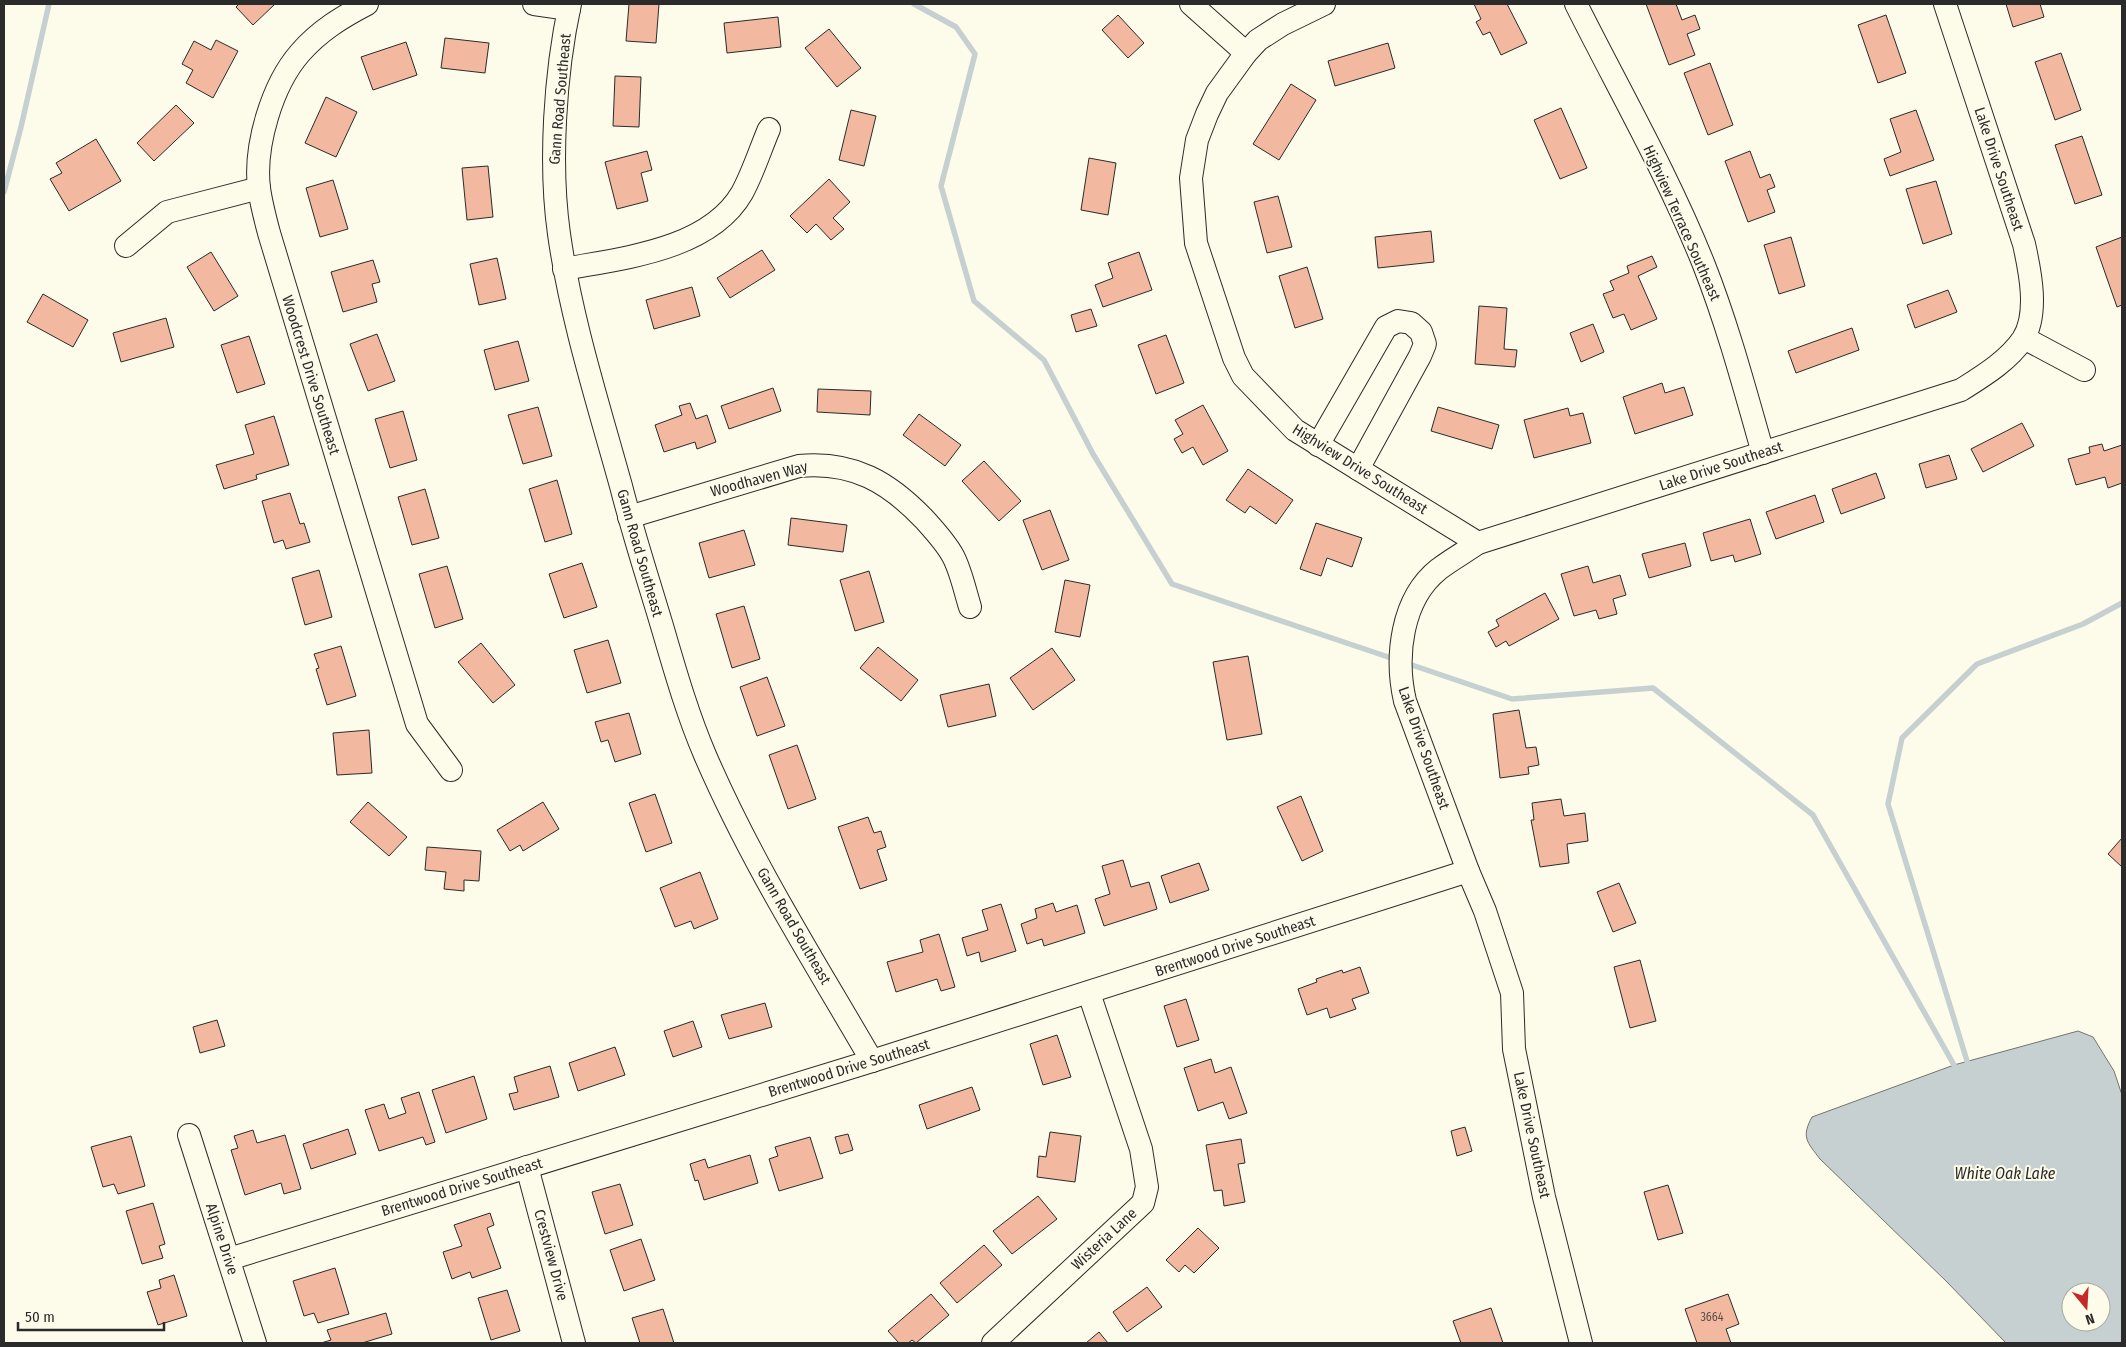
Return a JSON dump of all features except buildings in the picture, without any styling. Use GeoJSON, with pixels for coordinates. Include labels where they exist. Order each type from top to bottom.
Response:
{"type":"FeatureCollection","features":[{"type":"Feature","properties":{"kind":"street","name":"Woodcrest Drive Southeast"},"geometry":{"type":"LineString","coordinates":[[367,4],[329,26],[313,39],[299,54],[284,76],[271,106],[262,135],[259,158],[259,188],[271,242],[417,724],[451,770]]}},
{"type":"Feature","properties":{"kind":"street"},"geometry":{"type":"LineString","coordinates":[[534,4],[569,6]]}},
{"type":"Feature","properties":{"kind":"street"},"geometry":{"type":"LineString","coordinates":[[1191,4],[1246,53]]}},
{"type":"Feature","properties":{"kind":"street","name":"Highview Drive Southeast"},"geometry":{"type":"LineString","coordinates":[[1324,4],[1283,24],[1258,40],[1246,53],[1217,93],[1198,140],[1191,178],[1196,243],[1234,358],[1243,376],[1295,430],[1478,543]]}},
{"type":"Feature","properties":{"kind":"street","name":"Highview Terrace Southeast"},"geometry":{"type":"LineString","coordinates":[[1576,4],[1672,193],[1704,265],[1729,336],[1763,453]]}},
{"type":"Feature","properties":{"kind":"street","name":"Lake Drive Southeast"},"geometry":{"type":"LineString","coordinates":[[1581,1343],[1544,1197],[1514,1049],[1512,993],[1485,911],[1404,701],[1400,682],[1401,654],[1413,604],[1424,585],[1438,570],[1478,543],[1960,390],[1990,372],[2024,338],[2032,296],[2030,271],[2024,244],[1945,4]]}},
{"type":"Feature","properties":{"kind":"street","name":"Gann Road Southeast"},"geometry":{"type":"LineString","coordinates":[[569,6],[559,78],[554,156],[555,200],[564,269],[629,517],[684,701],[705,754],[728,805],[780,904],[872,1062]]}},
{"type":"Feature","properties":{"kind":"street"},"geometry":{"type":"LineString","coordinates":[[564,269],[655,250],[704,232],[724,214],[741,194],[769,129]]}},
{"type":"Feature","properties":{"kind":"street"},"geometry":{"type":"LineString","coordinates":[[126,246],[167,212],[259,188]]}},
{"type":"Feature","properties":{"kind":"street"},"geometry":{"type":"LineString","coordinates":[[1318,445],[1386,327],[1398,321],[1411,323],[1421,332],[1424,344],[1420,356],[1358,469]]}},
{"type":"Feature","properties":{"kind":"street"},"geometry":{"type":"LineString","coordinates":[[2024,338],[2084,370]]}},
{"type":"Feature","properties":{"kind":"street","name":"Woodhaven Way"},"geometry":{"type":"LineString","coordinates":[[629,517],[800,466],[818,464],[842,467],[882,483],[900,495],[924,520],[954,556],[970,607]]}},
{"type":"Feature","properties":{"kind":"street","name":"Brentwood Drive Southeast"},"geometry":{"type":"LineString","coordinates":[[229,1259],[872,1062],[1468,871]]}},
{"type":"Feature","properties":{"kind":"street","name":"Wisteria Lane"},"geometry":{"type":"LineString","coordinates":[[993,1343],[1143,1203],[1147,1187],[1141,1149],[1089,993]]}},
{"type":"Feature","properties":{"kind":"street","name":"Alpine Drive"},"geometry":{"type":"LineString","coordinates":[[189,1135],[255,1343]]}},
{"type":"Feature","properties":{"kind":"street","name":"Crestview Drive"},"geometry":{"type":"LineString","coordinates":[[528,1167],[574,1343]]}},
{"type":"Feature","properties":{"kind":"water","name":"White Oak Lake"},"geometry":{"type":"Polygon","coordinates":[[[2078,1031],[2093,1037],[2114,1071],[2122,1095],[2122,1343],[2006,1343],[1946,1281],[1820,1159],[1809,1144],[1806,1135],[1812,1117],[1954,1065],[2078,1031]]]}},
{"type":"Feature","properties":{"kind":"waterway"},"geometry":{"type":"LineString","coordinates":[[4,192],[49,4]]}},
{"type":"Feature","properties":{"kind":"waterway"},"geometry":{"type":"LineString","coordinates":[[914,4],[956,27],[975,54],[941,186],[974,301],[1044,360],[1093,454],[1172,584],[1397,660]]}},
{"type":"Feature","properties":{"kind":"waterway"},"geometry":{"type":"LineString","coordinates":[[1967,1061],[1888,804],[1902,738],[1977,664],[2083,624],[2122,603]]}},
{"type":"Feature","properties":{"kind":"waterway"},"geometry":{"type":"LineString","coordinates":[[1406,663],[1512,699],[1653,688],[1813,815],[1954,1065]]}}]}
